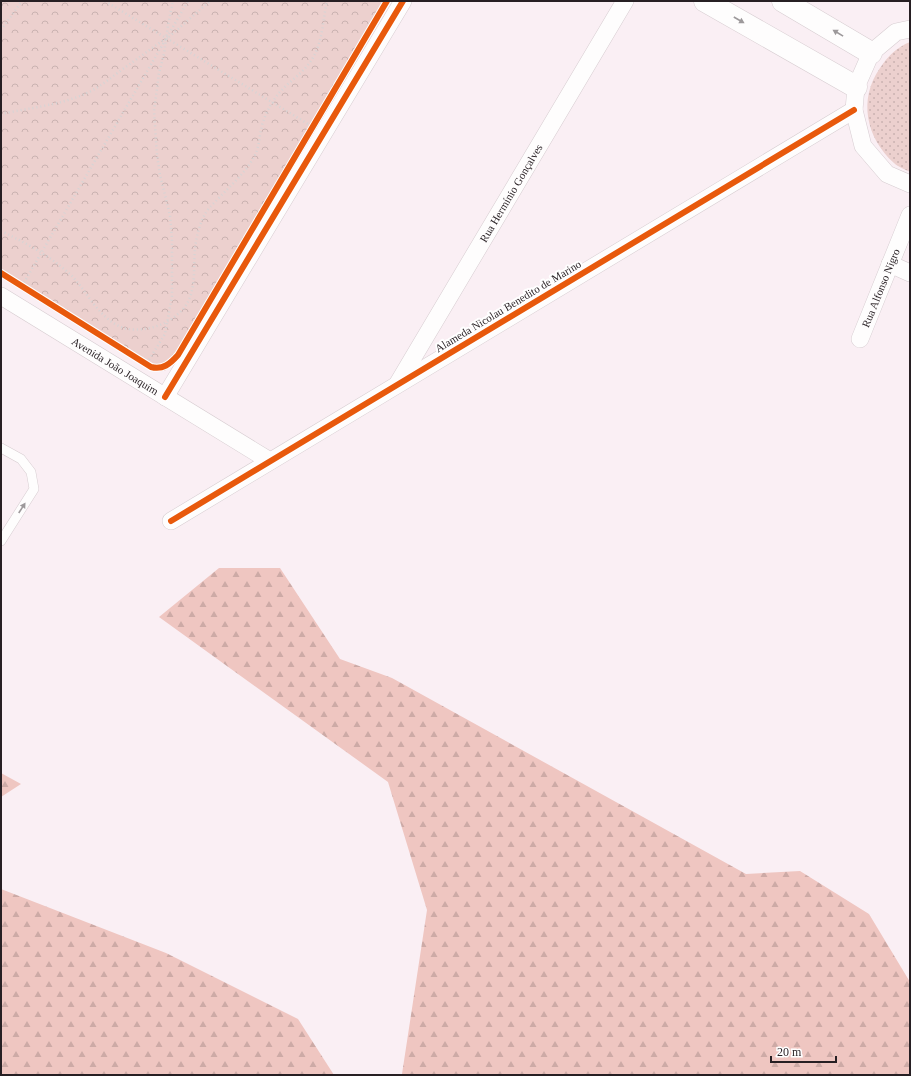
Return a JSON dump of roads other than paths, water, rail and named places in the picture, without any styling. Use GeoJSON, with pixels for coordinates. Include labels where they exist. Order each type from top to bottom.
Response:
{"type":"FeatureCollection","features":[{"type":"Feature","properties":{"kind":"street"},"geometry":{"type":"LineString","coordinates":[[166,397],[403,1]]}},
{"type":"Feature","properties":{"kind":"street","name":"Rua Hermínio Gonçalves"},"geometry":{"type":"LineString","coordinates":[[397,384],[625,1]]}},
{"type":"Feature","properties":{"kind":"street"},"geometry":{"type":"LineString","coordinates":[[705,1],[856,87]]}},
{"type":"Feature","properties":{"kind":"street"},"geometry":{"type":"LineString","coordinates":[[783,1],[871,53]]}},
{"type":"Feature","properties":{"kind":"street"},"geometry":{"type":"LineString","coordinates":[[910,28],[896,32],[871,53],[856,87],[854,110],[863,146],[887,174],[910,184]]}},
{"type":"Feature","properties":{"kind":"street","name":"Alameda Nicolau Benedito de Marino"},"geometry":{"type":"LineString","coordinates":[[171,521],[854,110]]}},
{"type":"Feature","properties":{"kind":"street","name":"Rua Alfonso Nigro"},"geometry":{"type":"LineString","coordinates":[[860,339],[910,215]]}},
{"type":"Feature","properties":{"kind":"street"},"geometry":{"type":"LineString","coordinates":[[890,264],[910,273]]}},
{"type":"Feature","properties":{"kind":"street","name":"Avenida João Joaquim"},"geometry":{"type":"LineString","coordinates":[[1,296],[270,461]]}},
{"type":"Feature","properties":{"kind":"lane"},"geometry":{"type":"LineString","coordinates":[[1,448],[21,459],[30,472],[34,490],[1,541]]}}]}
